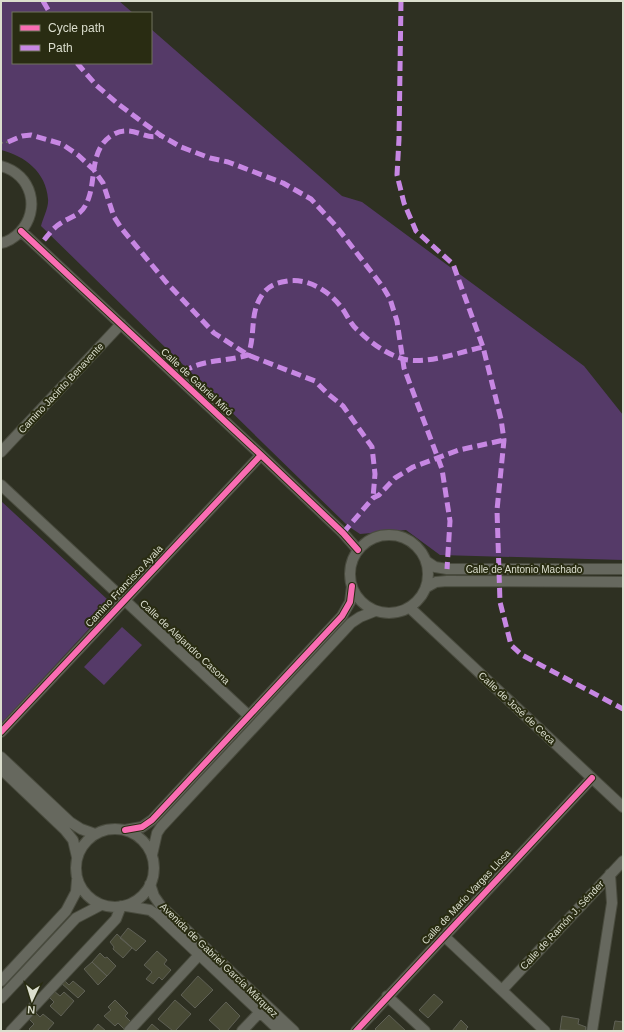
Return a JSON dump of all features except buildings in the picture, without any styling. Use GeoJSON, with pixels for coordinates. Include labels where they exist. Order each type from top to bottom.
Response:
{"type":"FeatureCollection","features":[{"type":"Feature","properties":{"kind":"street"},"geometry":{"type":"LineString","coordinates":[[1,243],[15,237],[27,225],[31,214],[32,201],[30,192],[23,179],[16,173],[2,166]]}},
{"type":"Feature","properties":{"kind":"street","name":"Calle de Gabriel Miró"},"geometry":{"type":"LineString","coordinates":[[21,231],[261,455],[337,527],[358,550]]}},
{"type":"Feature","properties":{"kind":"street","name":"Camino Jacinto Benavente"},"geometry":{"type":"LineString","coordinates":[[1,452],[121,324]]}},
{"type":"Feature","properties":{"kind":"street","name":"Camino Francisco Ayala"},"geometry":{"type":"LineString","coordinates":[[1,732],[261,455]]}},
{"type":"Feature","properties":{"kind":"street","name":"Calle de Alejandro Casona"},"geometry":{"type":"LineString","coordinates":[[1,485],[249,716]]}},
{"type":"Feature","properties":{"kind":"street"},"geometry":{"type":"LineString","coordinates":[[385,535],[399,536],[416,546],[426,561],[429,571],[427,587],[423,594],[410,608],[400,612],[384,613],[375,611],[364,604],[355,594],[350,577],[351,564],[358,550],[370,540],[385,535]]}},
{"type":"Feature","properties":{"kind":"street","name":"Calle de Antonio Machado"},"geometry":{"type":"LineString","coordinates":[[426,561],[435,568],[447,569],[623,569]]}},
{"type":"Feature","properties":{"kind":"street","name":"Calle de Antonio Machado"},"geometry":{"type":"LineString","coordinates":[[427,587],[436,582],[447,581],[623,582]]}},
{"type":"Feature","properties":{"kind":"street"},"geometry":{"type":"LineString","coordinates":[[125,830],[138,836],[145,842],[152,855],[154,865],[150,884],[137,900],[124,906],[109,907],[101,905],[89,898],[80,888],[77,880],[75,871],[77,857],[84,844],[96,834],[111,829],[125,830],[142,827],[152,820],[342,616],[350,602],[352,586]]}},
{"type":"Feature","properties":{"kind":"street","name":"Calle de José de Ceca"},"geometry":{"type":"LineString","coordinates":[[410,608],[623,807]]}},
{"type":"Feature","properties":{"kind":"street"},"geometry":{"type":"LineString","coordinates":[[152,855],[157,833],[161,827],[351,623],[360,617],[375,611]]}},
{"type":"Feature","properties":{"kind":"street"},"geometry":{"type":"LineString","coordinates":[[1,757],[70,822],[81,829],[96,834]]}},
{"type":"Feature","properties":{"kind":"street"},"geometry":{"type":"LineString","coordinates":[[1,769],[65,830],[73,840],[77,857]]}},
{"type":"Feature","properties":{"kind":"street","name":"Calle de Mario Vargas Llosa"},"geometry":{"type":"LineString","coordinates":[[356,1031],[387,996],[592,778]]}},
{"type":"Feature","properties":{"kind":"street","name":"Calle de Ramón J. Sénder"},"geometry":{"type":"LineString","coordinates":[[502,990],[623,861]]}},
{"type":"Feature","properties":{"kind":"street"},"geometry":{"type":"LineString","coordinates":[[592,1031],[612,903],[610,874]]}},
{"type":"Feature","properties":{"kind":"street"},"geometry":{"type":"LineString","coordinates":[[1,981],[66,911],[76,892],[77,880]]}},
{"type":"Feature","properties":{"kind":"street","name":"Avenida de Gabriel García Márquez"},"geometry":{"type":"LineString","coordinates":[[150,884],[154,896],[161,906],[294,1031]]}},
{"type":"Feature","properties":{"kind":"street"},"geometry":{"type":"LineString","coordinates":[[1,998],[76,918],[101,905]]}},
{"type":"Feature","properties":{"kind":"street"},"geometry":{"type":"LineString","coordinates":[[10,1031],[116,919],[124,906]]}},
{"type":"Feature","properties":{"kind":"street","name":"Avenida de Gabriel García Márquez"},"geometry":{"type":"LineString","coordinates":[[124,906],[150,910],[280,1031]]}},
{"type":"Feature","properties":{"kind":"street"},"geometry":{"type":"LineString","coordinates":[[444,936],[545,1031]]}},
{"type":"Feature","properties":{"kind":"street"},"geometry":{"type":"LineString","coordinates":[[129,1031],[199,955]]}},
{"type":"Feature","properties":{"kind":"street"},"geometry":{"type":"LineString","coordinates":[[387,996],[425,1031]]}},
{"type":"Feature","properties":{"kind":"street"},"geometry":{"type":"LineString","coordinates":[[242,1031],[260,1012]]}},
{"type":"Feature","properties":{"kind":"path"},"geometry":{"type":"LineString","coordinates":[[1,143],[8,142]]}},
{"type":"Feature","properties":{"kind":"shaded area"},"geometry":{"type":"Polygon","coordinates":[[[1,1],[119,1],[132,12],[12,12],[12,64],[152,64],[152,30],[342,196],[362,202],[584,366],[623,415],[623,560],[440,555],[406,530],[360,534],[348,526],[41,226],[47,209],[48,199],[46,189],[39,173],[18,156],[1,150],[1,1]]]}},
{"type":"Feature","properties":{"kind":"shaded area"},"geometry":{"type":"Polygon","coordinates":[[[1,501],[108,600],[110,606],[1,724],[1,501]]]}},
{"type":"Feature","properties":{"kind":"shaded area"},"geometry":{"type":"Polygon","coordinates":[[[122,627],[142,645],[104,685],[84,667],[122,627]]]}},
{"type":"Feature","properties":{"kind":"marked path"},"geometry":{"type":"LineString","coordinates":[[43,1],[49,12]]}},
{"type":"Feature","properties":{"kind":"marked path"},"geometry":{"type":"LineString","coordinates":[[401,1],[397,175],[404,203],[416,231],[453,264],[483,347],[501,419],[504,440],[497,510],[500,602],[511,645],[522,655],[623,709]]}},
{"type":"Feature","properties":{"kind":"marked path"},"geometry":{"type":"LineString","coordinates":[[78,64],[96,85],[118,104],[160,135],[181,147],[210,158],[228,162],[283,183],[311,199],[336,226],[383,287],[390,299],[397,321],[404,368],[442,469],[450,521],[447,569]]}},
{"type":"Feature","properties":{"kind":"marked path"},"geometry":{"type":"LineString","coordinates":[[44,240],[56,226],[78,214],[84,208],[91,189],[97,154],[106,140],[121,131],[155,137],[160,135]]}},
{"type":"Feature","properties":{"kind":"marked path"},"geometry":{"type":"LineString","coordinates":[[8,142],[22,136],[31,135],[62,144],[78,155],[94,170],[103,183],[114,217],[122,229],[166,282],[214,333],[248,355],[315,381],[343,406],[372,447],[375,474],[373,498]]}},
{"type":"Feature","properties":{"kind":"marked path"},"geometry":{"type":"LineString","coordinates":[[183,372],[198,365],[248,355],[252,339],[255,309],[258,302],[262,295],[270,287],[288,281],[304,282],[320,288],[339,304],[357,330],[375,344],[397,357],[412,360],[432,359],[483,347]]}},
{"type":"Feature","properties":{"kind":"marked path"},"geometry":{"type":"LineString","coordinates":[[343,533],[373,498],[379,495],[395,478],[413,467],[459,450],[504,440]]}},
{"type":"Feature","properties":{"kind":"cycle path"},"geometry":{"type":"LineString","coordinates":[[21,231],[261,455],[343,533],[358,550]]}},
{"type":"Feature","properties":{"kind":"cycle path"},"geometry":{"type":"LineString","coordinates":[[1,732],[261,455]]}},
{"type":"Feature","properties":{"kind":"cycle path"},"geometry":{"type":"LineString","coordinates":[[125,830],[142,827],[152,820],[342,616],[350,602],[352,586]]}},
{"type":"Feature","properties":{"kind":"cycle path"},"geometry":{"type":"LineString","coordinates":[[356,1031],[592,778]]}}]}
